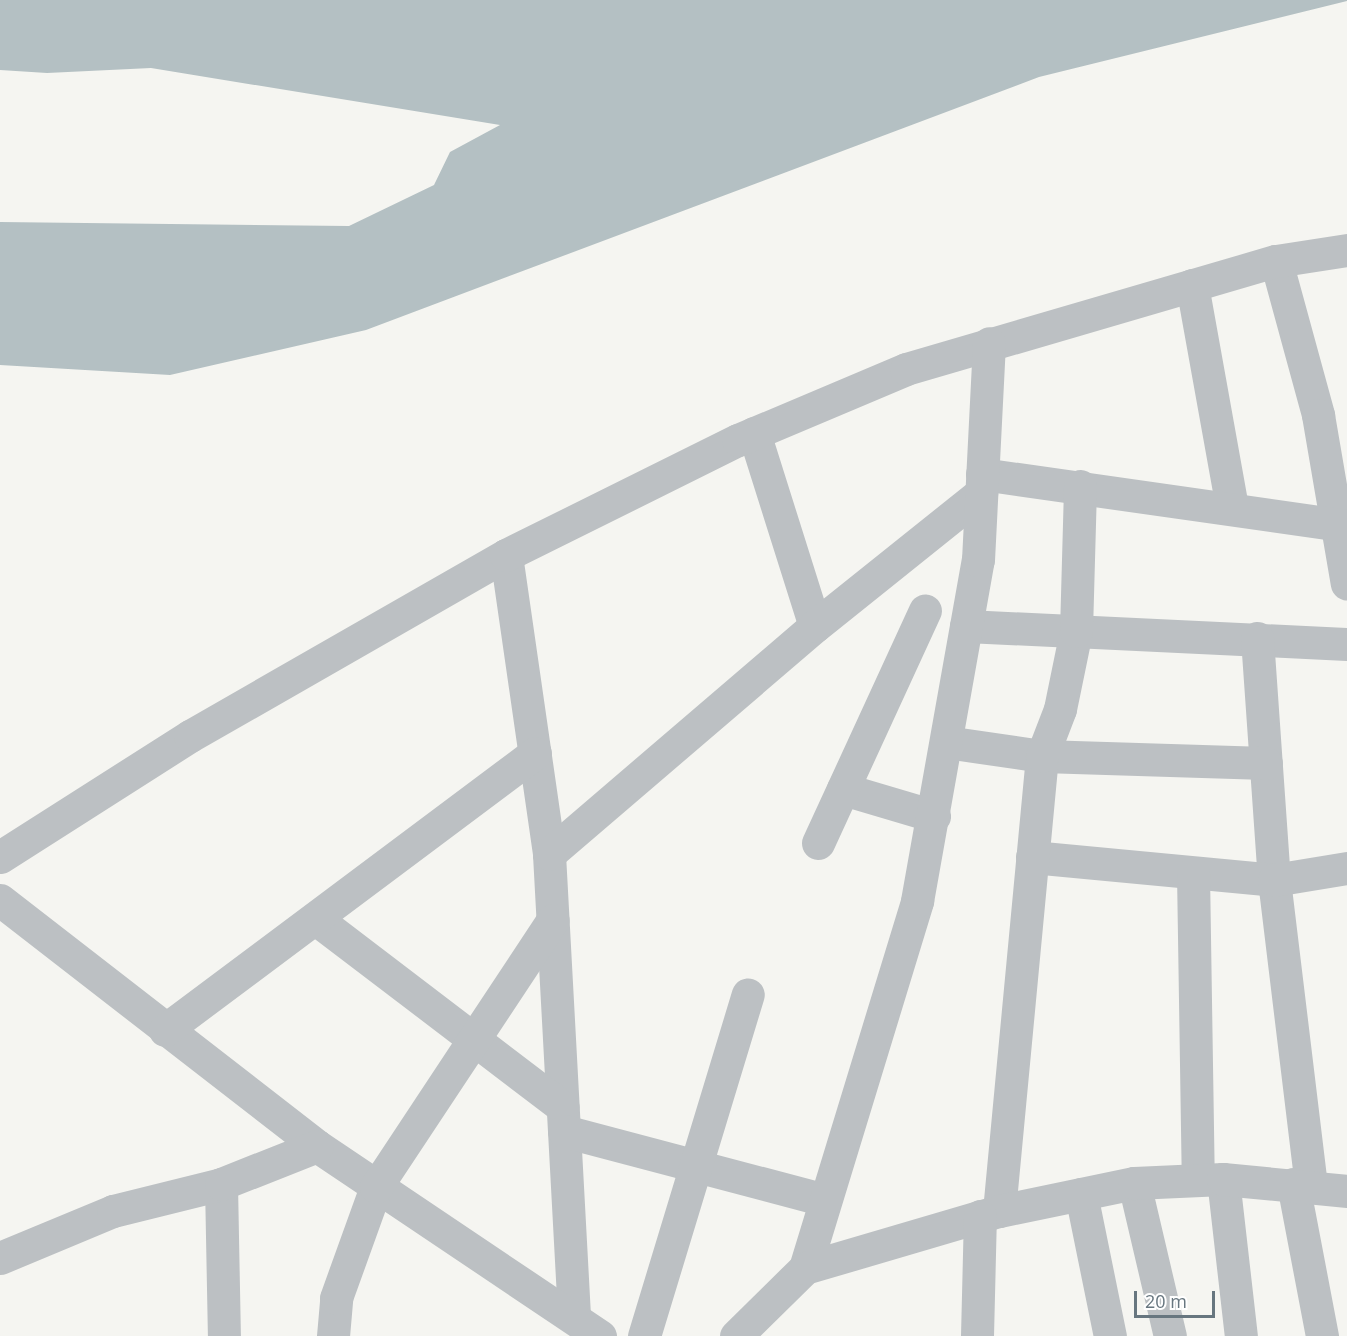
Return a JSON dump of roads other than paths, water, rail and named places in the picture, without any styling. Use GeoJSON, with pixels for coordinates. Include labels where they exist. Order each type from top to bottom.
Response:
{"type":"FeatureCollection","features":[{"type":"Feature","properties":{"kind":"street"},"geometry":{"type":"LineString","coordinates":[[0,857],[190,736],[506,555],[754,433],[906,369],[989,343],[1276,261],[1347,250]]}},
{"type":"Feature","properties":{"kind":"street"},"geometry":{"type":"LineString","coordinates":[[1276,261],[1318,415],[1344,525],[1347,584]]}},
{"type":"Feature","properties":{"kind":"street"},"geometry":{"type":"LineString","coordinates":[[1192,285],[1232,508]]}},
{"type":"Feature","properties":{"kind":"street"},"geometry":{"type":"LineString","coordinates":[[805,1268],[917,902],[966,626],[982,483],[989,343]]}},
{"type":"Feature","properties":{"kind":"street"},"geometry":{"type":"LineString","coordinates":[[754,433],[815,626]]}},
{"type":"Feature","properties":{"kind":"street"},"geometry":{"type":"LineString","coordinates":[[549,854],[982,483],[1080,486],[1344,525]]}},
{"type":"Feature","properties":{"kind":"street"},"geometry":{"type":"LineString","coordinates":[[977,1336],[1042,756],[1060,709],[1076,631],[1080,486]]}},
{"type":"Feature","properties":{"kind":"street"},"geometry":{"type":"LineString","coordinates":[[506,555],[549,854],[564,1119],[587,1326]]}},
{"type":"Feature","properties":{"kind":"street"},"geometry":{"type":"LineString","coordinates":[[818,843],[925,610]]}},
{"type":"Feature","properties":{"kind":"street"},"geometry":{"type":"LineString","coordinates":[[966,626],[1347,644]]}},
{"type":"Feature","properties":{"kind":"street"},"geometry":{"type":"LineString","coordinates":[[1257,638],[1274,880],[1302,1185],[1322,1336]]}},
{"type":"Feature","properties":{"kind":"street"},"geometry":{"type":"LineString","coordinates":[[946,742],[1042,756],[1266,763]]}},
{"type":"Feature","properties":{"kind":"street"},"geometry":{"type":"LineString","coordinates":[[165,1029],[316,919],[535,753]]}},
{"type":"Feature","properties":{"kind":"street"},"geometry":{"type":"LineString","coordinates":[[843,789],[934,816]]}},
{"type":"Feature","properties":{"kind":"street"},"geometry":{"type":"LineString","coordinates":[[1032,857],[1274,880],[1347,868]]}},
{"type":"Feature","properties":{"kind":"street"},"geometry":{"type":"LineString","coordinates":[[1193,873],[1210,1179],[1241,1336]]}},
{"type":"Feature","properties":{"kind":"street"},"geometry":{"type":"LineString","coordinates":[[0,900],[317,1146],[587,1326]]}},
{"type":"Feature","properties":{"kind":"street"},"geometry":{"type":"LineString","coordinates":[[316,919],[473,1041],[564,1119],[696,1165],[825,1200]]}},
{"type":"Feature","properties":{"kind":"street"},"geometry":{"type":"LineString","coordinates":[[333,1336],[336,1298],[376,1187],[553,920]]}},
{"type":"Feature","properties":{"kind":"street"},"geometry":{"type":"LineString","coordinates":[[644,1336],[748,994]]}},
{"type":"Feature","properties":{"kind":"street"},"geometry":{"type":"LineString","coordinates":[[0,1258],[113,1211],[221,1184],[317,1146]]}},
{"type":"Feature","properties":{"kind":"street"},"geometry":{"type":"LineString","coordinates":[[736,1336],[805,1268],[990,1214],[1134,1183],[1210,1179],[1302,1185],[1347,1191]]}},
{"type":"Feature","properties":{"kind":"street"},"geometry":{"type":"LineString","coordinates":[[1134,1183],[1170,1336]]}},
{"type":"Feature","properties":{"kind":"street"},"geometry":{"type":"LineString","coordinates":[[221,1184],[224,1336]]}},
{"type":"Feature","properties":{"kind":"street"},"geometry":{"type":"LineString","coordinates":[[1081,1194],[1110,1336]]}}]}
